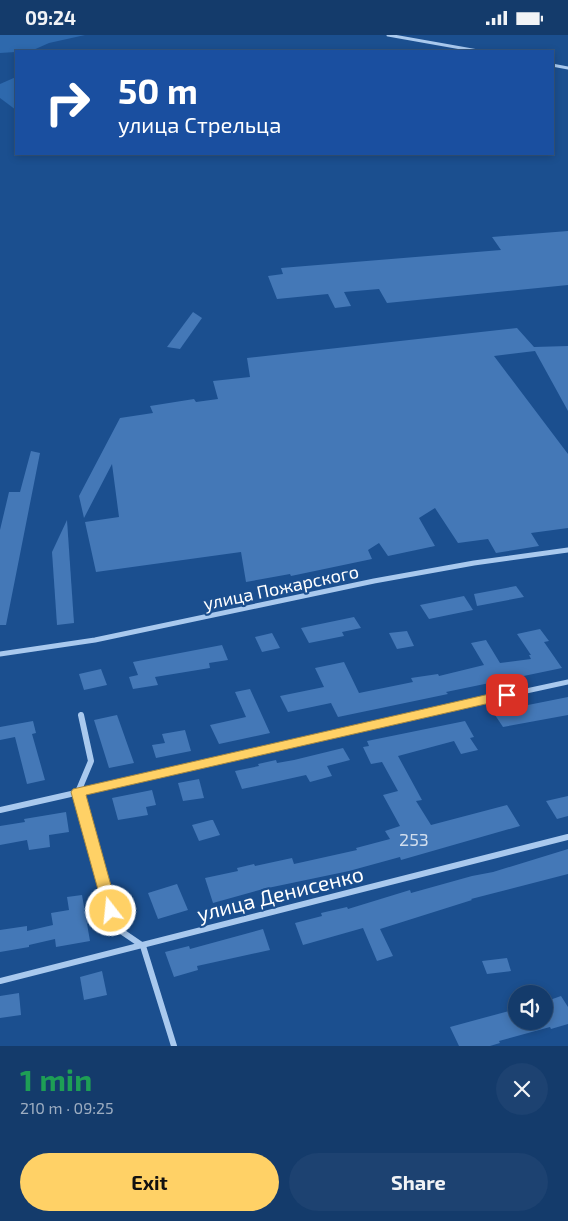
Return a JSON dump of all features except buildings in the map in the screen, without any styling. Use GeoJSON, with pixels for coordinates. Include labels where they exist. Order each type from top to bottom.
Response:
{"type":"FeatureCollection","features":[{"type":"Feature","properties":{"kind":"street"},"geometry":{"type":"LineString","coordinates":[[388,35],[472,50]]}},
{"type":"Feature","properties":{"kind":"street"},"geometry":{"type":"LineString","coordinates":[[554,65],[568,68]]}},
{"type":"Feature","properties":{"kind":"street","name":"улица Пожарского"},"geometry":{"type":"LineString","coordinates":[[0,654],[95,640],[383,580],[474,563],[568,549]]}},
{"type":"Feature","properties":{"kind":"street"},"geometry":{"type":"LineString","coordinates":[[0,810],[507,695],[568,683]]}},
{"type":"Feature","properties":{"kind":"street"},"geometry":{"type":"LineString","coordinates":[[81,715],[91,761],[78,792],[115,927],[143,946],[174,1046]]}},
{"type":"Feature","properties":{"kind":"street","name":"улица Денисенко"},"geometry":{"type":"LineString","coordinates":[[0,981],[568,837]]}},
{"type":"Feature","properties":{"kind":"shaded area"},"geometry":{"type":"Polygon","coordinates":[[[0,35],[85,35],[49,43],[33,50],[15,50],[15,52],[0,53],[0,35]]]}},
{"type":"Feature","properties":{"kind":"shaded area"},"geometry":{"type":"Polygon","coordinates":[[[15,77],[15,109],[0,98],[0,84],[15,77]]]}},
{"type":"Feature","properties":{"kind":"route"},"geometry":{"type":"LineString","coordinates":[[111,911],[78,792],[507,695]]}}]}
